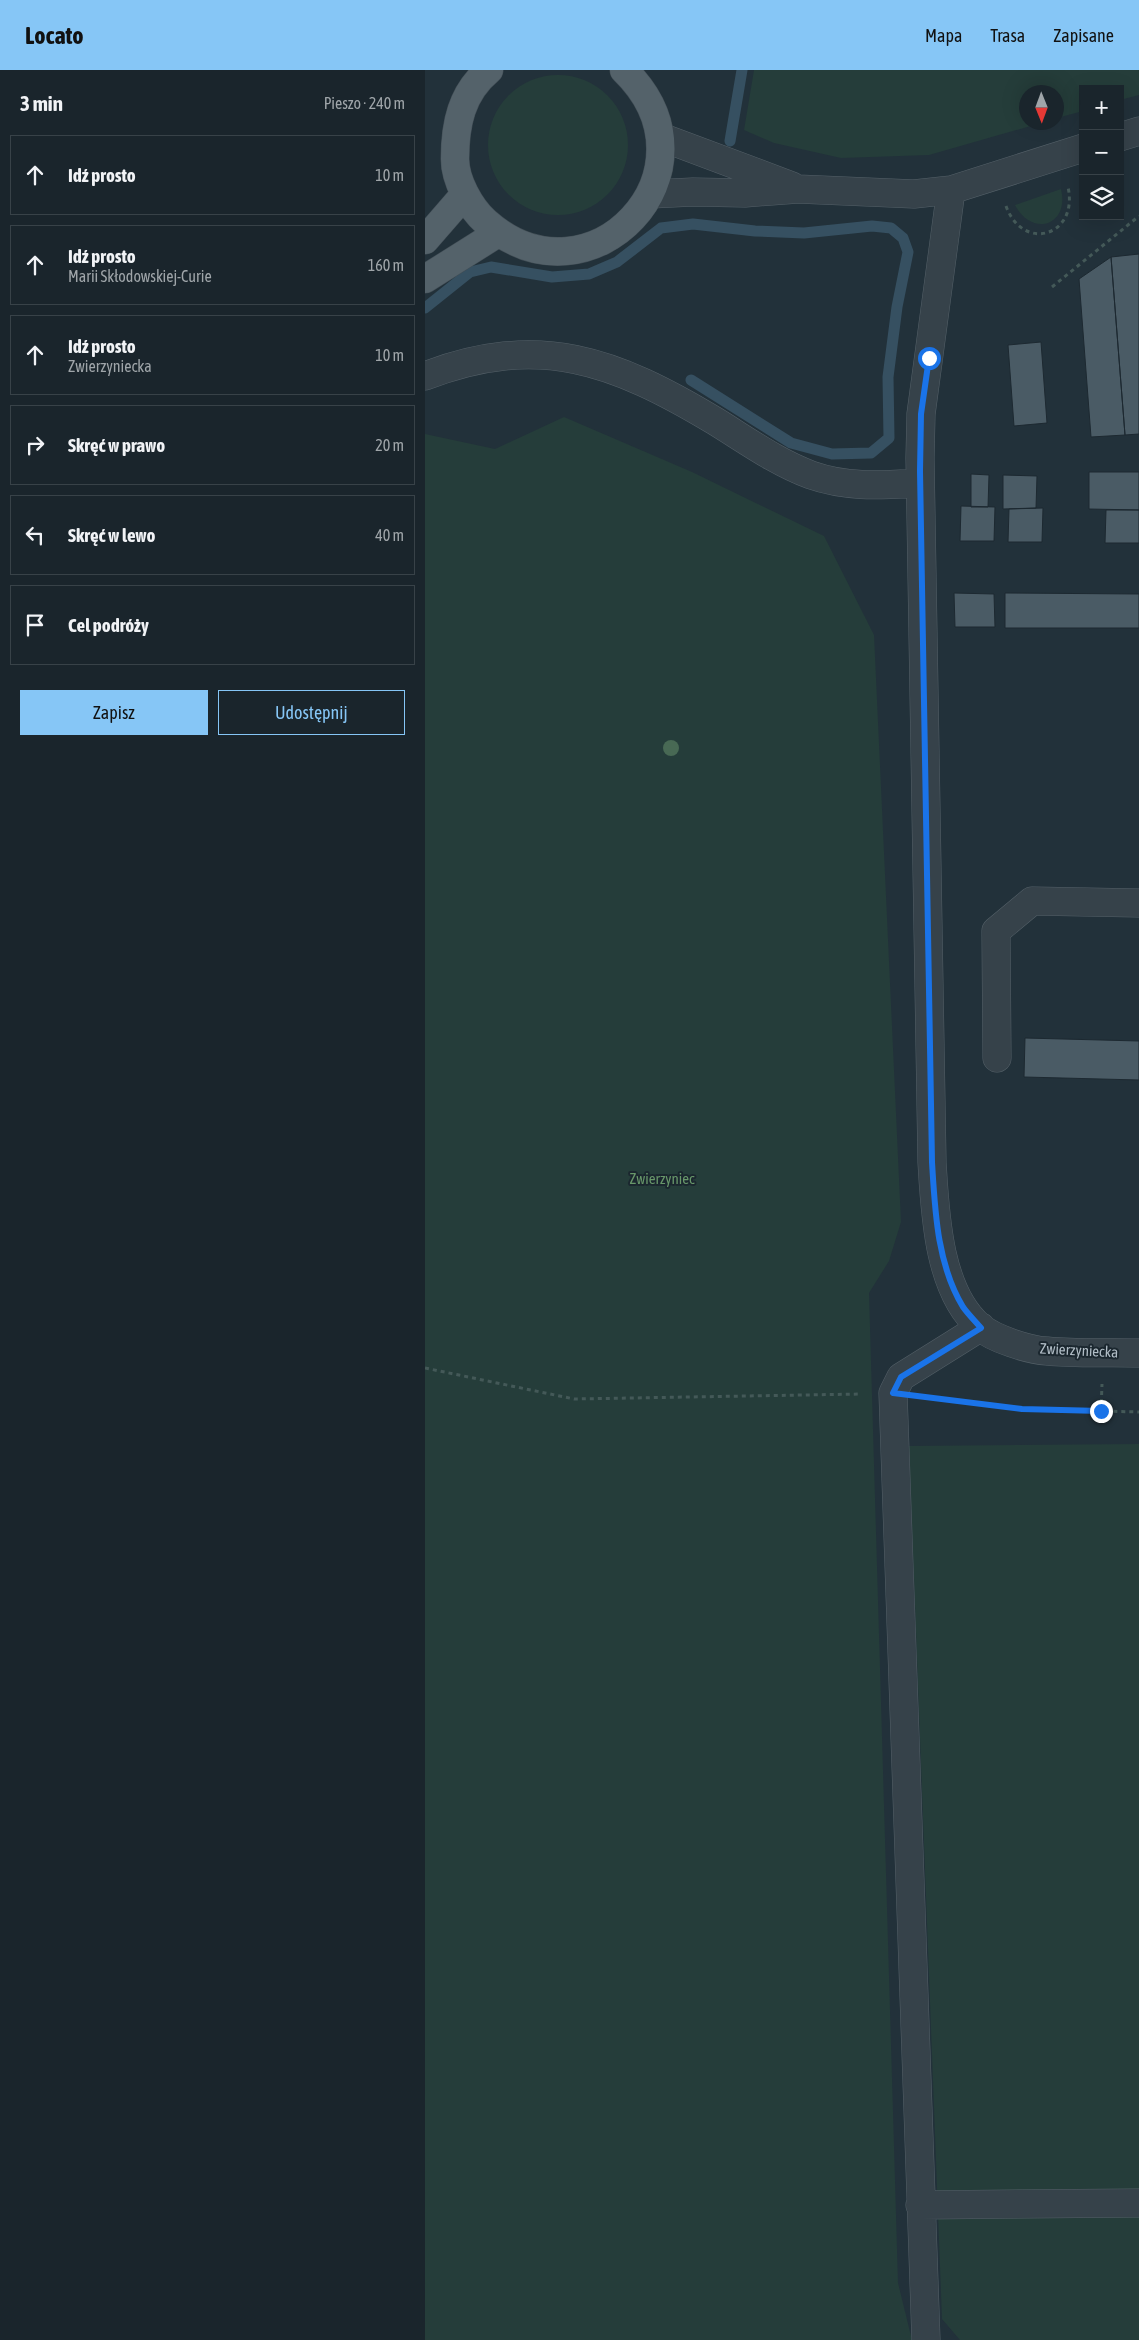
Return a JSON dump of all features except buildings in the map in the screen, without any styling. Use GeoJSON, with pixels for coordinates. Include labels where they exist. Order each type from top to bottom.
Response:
{"type":"FeatureCollection","features":[{"type":"Feature","properties":{"kind":"main road"},"geometry":{"type":"LineString","coordinates":[[489,70],[474,86],[465,101],[455,132],[455,164],[465,194],[479,216],[498,233],[521,245],[545,251],[571,251],[596,244],[618,232],[637,215],[651,194],[659,166],[661,137],[654,109],[640,85],[624,70]]}},
{"type":"Feature","properties":{"kind":"main road"},"geometry":{"type":"LineString","coordinates":[[425,240],[465,194]]}},
{"type":"Feature","properties":{"kind":"main road"},"geometry":{"type":"LineString","coordinates":[[425,279],[498,233]]}},
{"type":"Feature","properties":{"kind":"street"},"geometry":{"type":"LineString","coordinates":[[1124,135],[1139,131]]}},
{"type":"Feature","properties":{"kind":"street"},"geometry":{"type":"LineString","coordinates":[[661,137],[798,189]]}},
{"type":"Feature","properties":{"kind":"street"},"geometry":{"type":"LineString","coordinates":[[651,194],[693,192],[745,193],[798,189],[913,194],[951,190],[998,177],[1079,149]]}},
{"type":"Feature","properties":{"kind":"street","name":"Zwierzyniecka"},"geometry":{"type":"LineString","coordinates":[[951,190],[921,414],[920,483],[932,1162],[935,1215],[944,1258],[954,1288],[964,1308],[981,1328],[1014,1344],[1046,1351],[1139,1353]]}},
{"type":"Feature","properties":{"kind":"street"},"geometry":{"type":"LineString","coordinates":[[425,376],[451,366],[496,356],[541,354],[583,360],[658,389],[715,421],[769,455],[811,475],[852,486],[920,483]]}},
{"type":"Feature","properties":{"kind":"street"},"geometry":{"type":"LineString","coordinates":[[997,1058],[996,932],[1032,901],[1139,903]]}},
{"type":"Feature","properties":{"kind":"street"},"geometry":{"type":"LineString","coordinates":[[926,2340],[893,1393],[901,1377],[981,1328]]}},
{"type":"Feature","properties":{"kind":"street"},"geometry":{"type":"LineString","coordinates":[[920,2205],[1139,2203]]}},
{"type":"Feature","properties":{"kind":"path"},"geometry":{"type":"LineString","coordinates":[[1003,197],[1018,228],[1032,233],[1046,232],[1063,223],[1067,216],[1070,200],[1067,185]]}},
{"type":"Feature","properties":{"kind":"path"},"geometry":{"type":"LineString","coordinates":[[1052,287],[1139,216]]}},
{"type":"Feature","properties":{"kind":"path"},"geometry":{"type":"LineString","coordinates":[[425,1368],[574,1399],[893,1393],[1022,1409],[1139,1412]]}},
{"type":"Feature","properties":{"kind":"path"},"geometry":{"type":"LineString","coordinates":[[1101,1411],[1102,1377]]}},
{"type":"Feature","properties":{"kind":"green space"},"geometry":{"type":"Polygon","coordinates":[[[754,70],[1139,70],[1139,95],[1124,99],[1124,85],[1079,85],[1079,112],[1064,116],[1064,85],[1019,85],[1019,129],[929,155],[841,158],[774,143],[744,130],[754,70]]]}},
{"type":"Feature","properties":{"kind":"green space"},"geometry":{"type":"Polygon","coordinates":[[[558,75],[585,81],[597,87],[607,96],[616,106],[622,118],[628,145],[622,172],[616,184],[607,194],[597,203],[585,209],[558,215],[531,209],[519,203],[509,194],[500,184],[494,172],[488,145],[494,118],[500,106],[509,96],[519,87],[531,81],[558,75]]]}},
{"type":"Feature","properties":{"kind":"green space"},"geometry":{"type":"Polygon","coordinates":[[[1061,189],[1062,201],[1060,211],[1055,219],[1048,223],[1039,224],[1031,221],[1022,215],[1015,205],[1061,189]]]}},
{"type":"Feature","properties":{"kind":"green space","name":"Zwierzyniec"},"geometry":{"type":"Polygon","coordinates":[[[564,417],[692,472],[824,536],[874,635],[901,1222],[889,1261],[869,1293],[898,2283],[912,2340],[425,2340],[425,434],[495,449],[564,417]]]}},
{"type":"Feature","properties":{"kind":"green space"},"geometry":{"type":"Polygon","coordinates":[[[1139,1444],[1139,2340],[960,2340],[942,2319],[909,1446],[1139,1444]]]}},
{"type":"Feature","properties":{"kind":"waterway"},"geometry":{"type":"LineString","coordinates":[[730,141],[742,70]]}},
{"type":"Feature","properties":{"kind":"waterway"},"geometry":{"type":"LineString","coordinates":[[425,308],[470,272],[491,267],[552,277],[589,274],[617,262],[661,228],[693,224],[755,231],[804,233],[872,226],[891,228],[903,238],[908,252],[897,307],[888,377],[889,438],[871,453],[832,454],[791,443],[691,380]]}},
{"type":"Feature","properties":{"kind":"route"},"geometry":{"type":"LineString","coordinates":[[929,358],[921,414],[920,471],[932,1162],[935,1215],[944,1258],[954,1288],[964,1308],[981,1328],[901,1377],[893,1393],[1022,1409],[1101,1411]]}}]}
